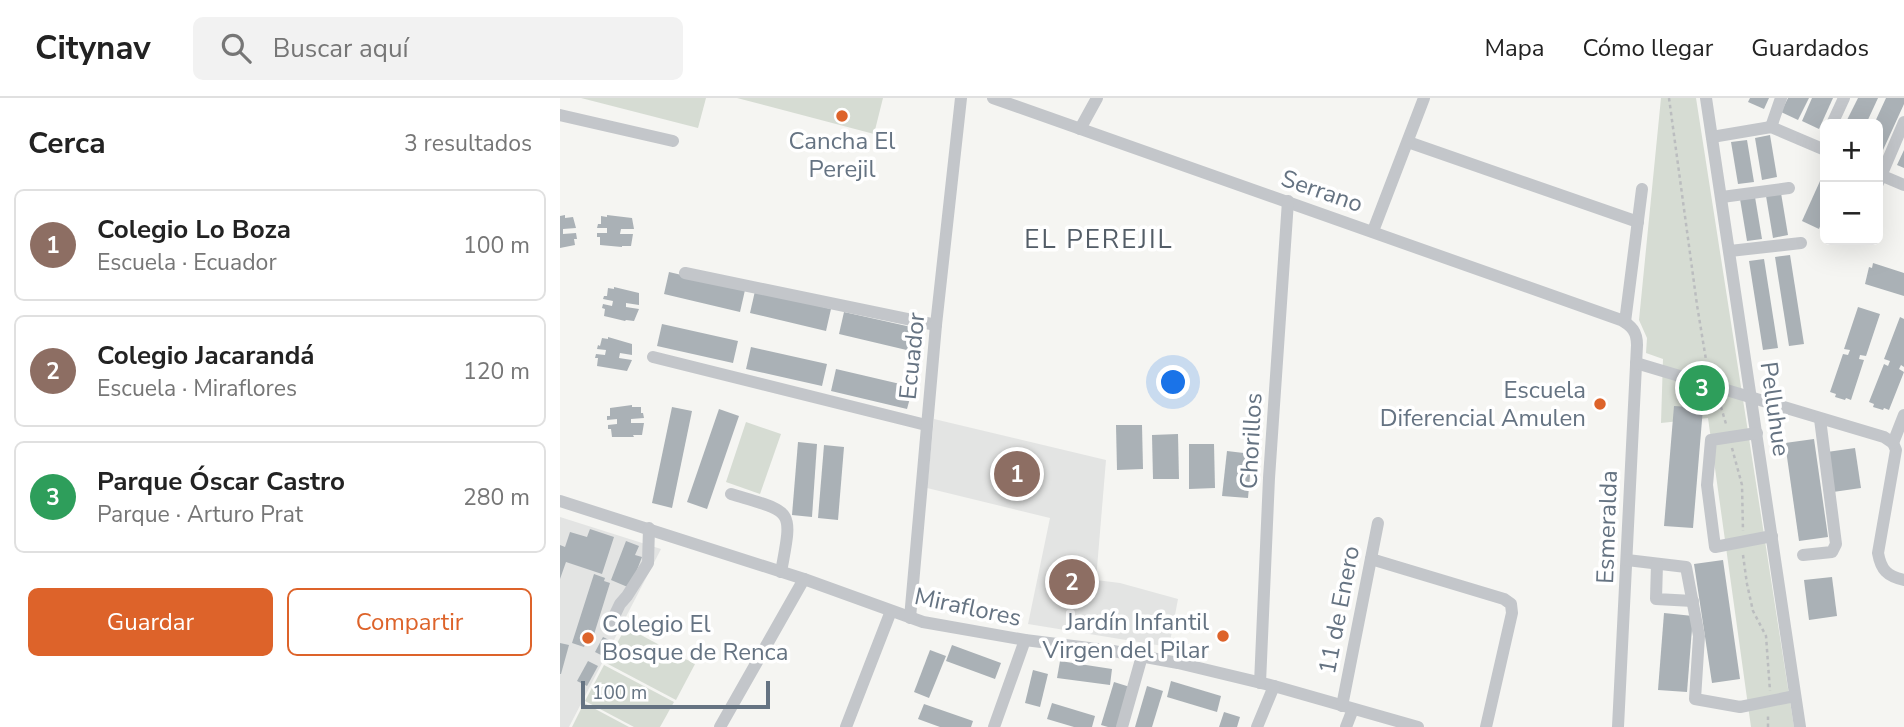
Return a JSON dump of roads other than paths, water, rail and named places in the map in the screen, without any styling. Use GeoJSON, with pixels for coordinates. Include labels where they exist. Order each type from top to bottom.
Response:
{"type":"FeatureCollection","features":[{"type":"Feature","properties":{"kind":"street","name":"Ecuador"},"geometry":{"type":"LineString","coordinates":[[910,618],[926,425],[961,98]]}},
{"type":"Feature","properties":{"kind":"street","name":"Serrano"},"geometry":{"type":"LineString","coordinates":[[993,98],[1374,231],[1629,326]]}},
{"type":"Feature","properties":{"kind":"street"},"geometry":{"type":"LineString","coordinates":[[1080,129],[1097,98]]}},
{"type":"Feature","properties":{"kind":"street"},"geometry":{"type":"LineString","coordinates":[[1374,231],[1424,98]]}},
{"type":"Feature","properties":{"kind":"street","name":"Pelluhue"},"geometry":{"type":"LineString","coordinates":[[1706,98],[1800,727]]}},
{"type":"Feature","properties":{"kind":"street"},"geometry":{"type":"LineString","coordinates":[[1771,127],[1781,98]]}},
{"type":"Feature","properties":{"kind":"street"},"geometry":{"type":"LineString","coordinates":[[1834,119],[1844,98]]}},
{"type":"Feature","properties":{"kind":"street"},"geometry":{"type":"LineString","coordinates":[[560,115],[673,141]]}},
{"type":"Feature","properties":{"kind":"street"},"geometry":{"type":"LineString","coordinates":[[1883,168],[1904,122]]}},
{"type":"Feature","properties":{"kind":"street"},"geometry":{"type":"LineString","coordinates":[[1712,137],[1771,127],[1820,144]]}},
{"type":"Feature","properties":{"kind":"street"},"geometry":{"type":"LineString","coordinates":[[1408,142],[1638,222]]}},
{"type":"Feature","properties":{"kind":"street"},"geometry":{"type":"LineString","coordinates":[[1883,178],[1904,185]]}},
{"type":"Feature","properties":{"kind":"street"},"geometry":{"type":"LineString","coordinates":[[1721,197],[1789,188]]}},
{"type":"Feature","properties":{"kind":"street","name":"Esmeralda"},"geometry":{"type":"LineString","coordinates":[[1618,727],[1637,340],[1629,326],[1642,189]]}},
{"type":"Feature","properties":{"kind":"street","name":"Chorillos"},"geometry":{"type":"LineString","coordinates":[[1260,683],[1269,478],[1288,201]]}},
{"type":"Feature","properties":{"kind":"street"},"geometry":{"type":"LineString","coordinates":[[1730,251],[1801,243]]}},
{"type":"Feature","properties":{"kind":"street"},"geometry":{"type":"LineString","coordinates":[[685,273],[936,325]]}},
{"type":"Feature","properties":{"kind":"street"},"geometry":{"type":"LineString","coordinates":[[653,357],[926,425]]}},
{"type":"Feature","properties":{"kind":"street"},"geometry":{"type":"LineString","coordinates":[[1636,363],[1893,443],[1896,450],[1878,553],[1886,573],[1904,580]]}},
{"type":"Feature","properties":{"kind":"street"},"geometry":{"type":"LineString","coordinates":[[1893,443],[1904,415]]}},
{"type":"Feature","properties":{"kind":"street"},"geometry":{"type":"LineString","coordinates":[[1803,555],[1832,552],[1836,544],[1820,419]]}},
{"type":"Feature","properties":{"kind":"street"},"geometry":{"type":"LineString","coordinates":[[1757,433],[1711,440],[1707,485],[1715,547],[1772,536]]}},
{"type":"Feature","properties":{"kind":"street"},"geometry":{"type":"LineString","coordinates":[[731,494],[772,506],[786,518],[789,530],[781,572]]}},
{"type":"Feature","properties":{"kind":"street","name":"Miraflores"},"geometry":{"type":"LineString","coordinates":[[560,501],[649,528],[940,626],[1142,656],[1274,686],[1418,727]]}},
{"type":"Feature","properties":{"kind":"street","name":"11 de Enero"},"geometry":{"type":"LineString","coordinates":[[1346,727],[1347,707],[1378,523]]}},
{"type":"Feature","properties":{"kind":"street"},"geometry":{"type":"LineString","coordinates":[[609,627],[620,604],[648,563],[649,528]]}},
{"type":"Feature","properties":{"kind":"street"},"geometry":{"type":"LineString","coordinates":[[1371,559],[1504,599],[1511,604],[1512,613],[1486,727]]}},
{"type":"Feature","properties":{"kind":"street"},"geometry":{"type":"LineString","coordinates":[[1626,561],[1686,567],[1699,636],[1695,699],[1740,707],[1795,696]]}},
{"type":"Feature","properties":{"kind":"street"},"geometry":{"type":"LineString","coordinates":[[1657,564],[1656,599],[1693,601]]}},
{"type":"Feature","properties":{"kind":"street"},"geometry":{"type":"LineString","coordinates":[[720,727],[804,579]]}},
{"type":"Feature","properties":{"kind":"street"},"geometry":{"type":"LineString","coordinates":[[846,727],[891,611]]}},
{"type":"Feature","properties":{"kind":"street"},"geometry":{"type":"LineString","coordinates":[[994,727],[1026,640]]}},
{"type":"Feature","properties":{"kind":"street"},"geometry":{"type":"LineString","coordinates":[[1122,727],[1142,656]]}},
{"type":"Feature","properties":{"kind":"street"},"geometry":{"type":"LineString","coordinates":[[1257,727],[1274,686]]}},
{"type":"Feature","properties":{"kind":"place","name":"Cancha El Perejil"},"geometry":{"type":"Point","coordinates":[842,116]}},
{"type":"Feature","properties":{"kind":"place","name":"Parque Óscar Castro"},"geometry":{"type":"Point","coordinates":[1702,388]}},
{"type":"Feature","properties":{"kind":"place","name":"Escuela Diferencial Amulen"},"geometry":{"type":"Point","coordinates":[1600,404]}},
{"type":"Feature","properties":{"kind":"place","name":"Colegio Lo Boza"},"geometry":{"type":"Point","coordinates":[1017,474]}},
{"type":"Feature","properties":{"kind":"place","name":"Colegio Jacarandá"},"geometry":{"type":"Point","coordinates":[1072,582]}},
{"type":"Feature","properties":{"kind":"place","name":"Jardín Infantil Virgen del Pilar"},"geometry":{"type":"Point","coordinates":[1223,636]}},
{"type":"Feature","properties":{"kind":"place","name":"Colegio El Bosque de Renca"},"geometry":{"type":"Point","coordinates":[588,638]}},
{"type":"Feature","properties":{"kind":"district","name":"EL PEREJIL"},"geometry":{"type":"Point","coordinates":[1099,239]}}]}
